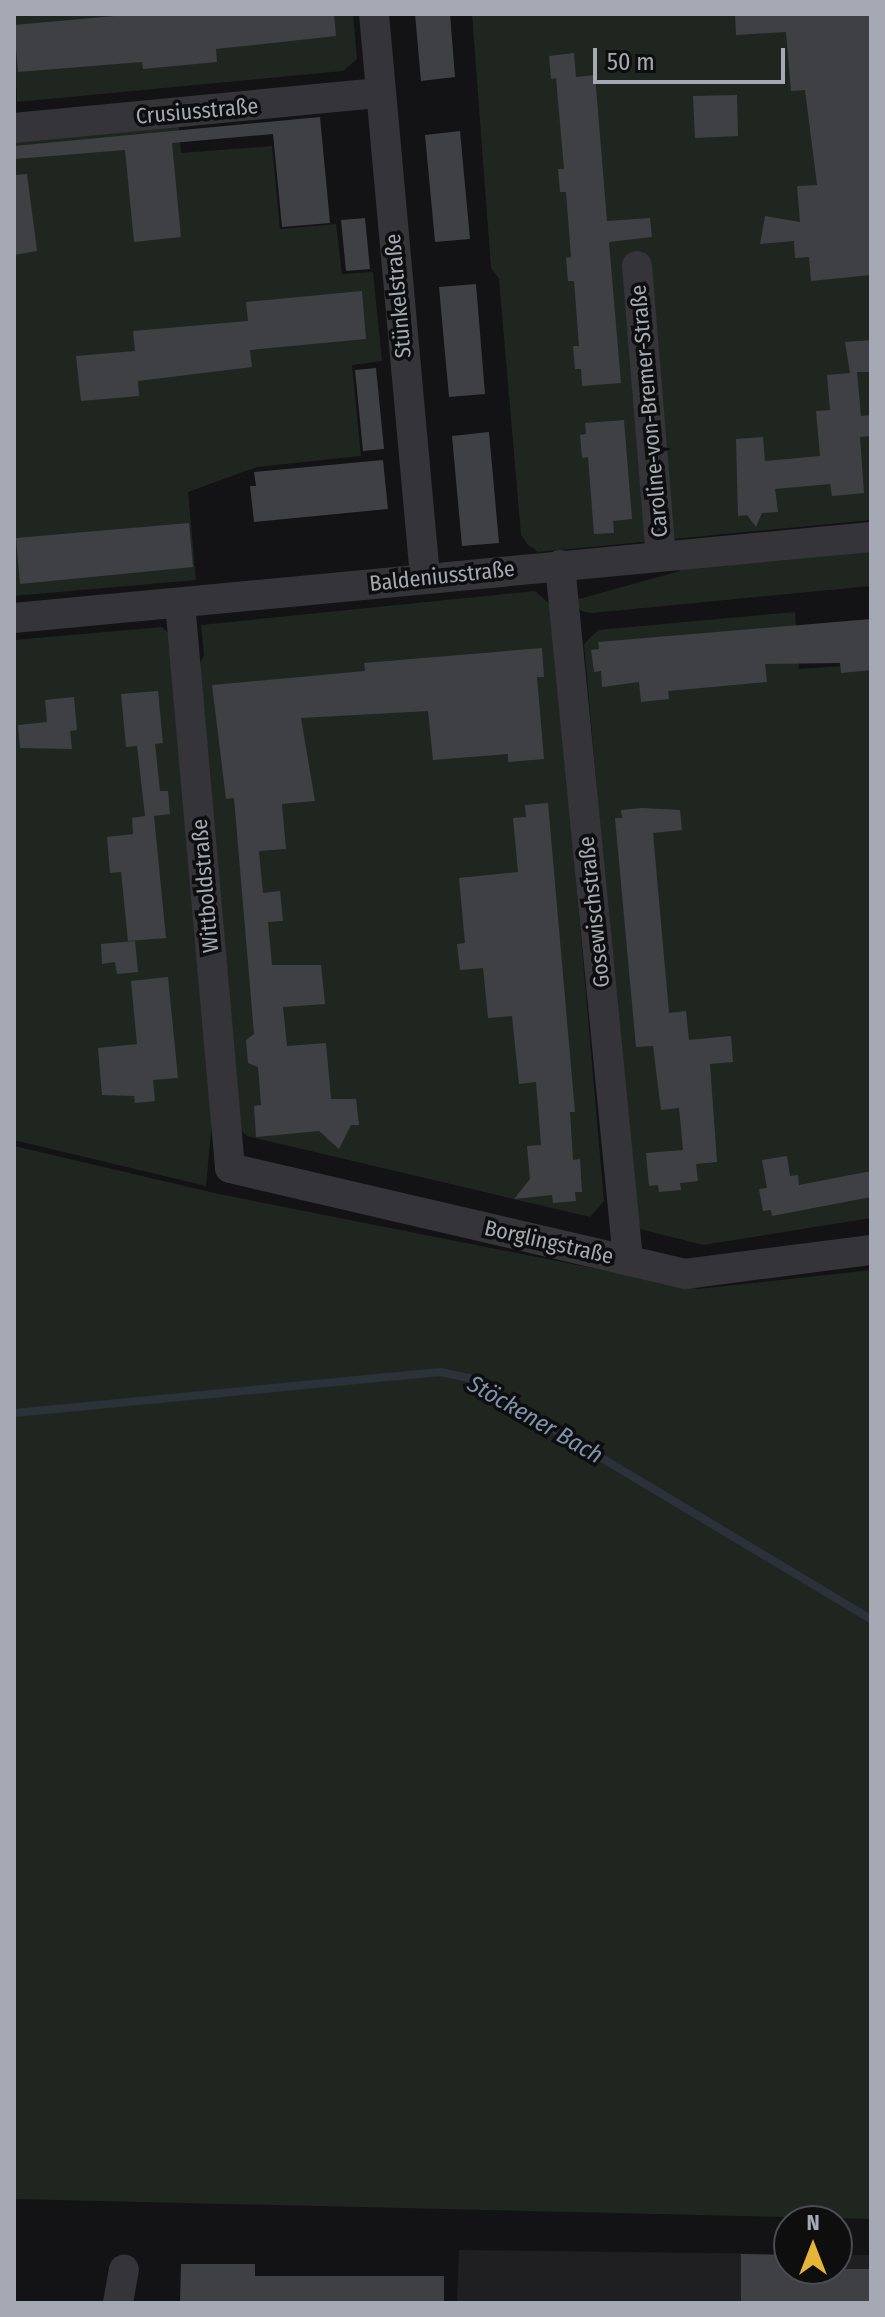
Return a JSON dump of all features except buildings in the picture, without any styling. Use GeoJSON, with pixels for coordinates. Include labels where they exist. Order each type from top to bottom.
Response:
{"type":"FeatureCollection","features":[{"type":"Feature","properties":{"kind":"street","name":"Stünkelstraße"},"geometry":{"type":"LineString","coordinates":[[374,14],[425,577]]}},
{"type":"Feature","properties":{"kind":"street","name":"Crusiusstraße"},"geometry":{"type":"LineString","coordinates":[[14,128],[379,93]]}},
{"type":"Feature","properties":{"kind":"street","name":"Caroline-von-Bremer-Straße"},"geometry":{"type":"LineString","coordinates":[[637,266],[661,556]]}},
{"type":"Feature","properties":{"kind":"street","name":"Baldeniusstraße"},"geometry":{"type":"LineString","coordinates":[[14,618],[871,537]]}},
{"type":"Feature","properties":{"kind":"street","name":"Gosewischstraße"},"geometry":{"type":"LineString","coordinates":[[560,565],[628,1260]]}},
{"type":"Feature","properties":{"kind":"street","name":"Wittboldstraße"},"geometry":{"type":"LineString","coordinates":[[180,603],[230,1168]]}},
{"type":"Feature","properties":{"kind":"street","name":"Borglingstraße"},"geometry":{"type":"LineString","coordinates":[[230,1168],[685,1274],[871,1250]]}},
{"type":"Feature","properties":{"kind":"street"},"geometry":{"type":"LineString","coordinates":[[118,2303],[124,2270]]}},
{"type":"Feature","properties":{"kind":"shaded area"},"geometry":{"type":"Polygon","coordinates":[[[14,14],[353,14],[357,59],[343,71],[17,102],[14,14]]]}},
{"type":"Feature","properties":{"kind":"shaded area"},"geometry":{"type":"Polygon","coordinates":[[[472,14],[871,14],[871,520],[538,552],[528,545],[521,535],[499,279],[491,268],[472,14]]]}},
{"type":"Feature","properties":{"kind":"shaded area"},"geometry":{"type":"Polygon","coordinates":[[[178,117],[181,153],[272,146],[280,229],[336,224],[342,274],[373,272],[382,361],[352,365],[361,456],[257,467],[188,492],[196,580],[14,596],[14,134],[178,117]]]}},
{"type":"Feature","properties":{"kind":"shaded area"},"geometry":{"type":"Polygon","coordinates":[[[871,545],[871,586],[592,613],[581,611],[575,600],[680,571],[688,563],[871,545]]]}},
{"type":"Feature","properties":{"kind":"shaded area"},"geometry":{"type":"Polygon","coordinates":[[[535,591],[552,606],[604,1201],[590,1217],[247,1136],[239,1128],[197,669],[204,655],[201,625],[535,591]]]}},
{"type":"Feature","properties":{"kind":"shaded area"},"geometry":{"type":"Polygon","coordinates":[[[795,612],[799,669],[871,664],[871,1218],[703,1245],[636,1228],[584,644],[598,630],[795,612]]]}},
{"type":"Feature","properties":{"kind":"shaded area"},"geometry":{"type":"Polygon","coordinates":[[[162,627],[169,634],[212,1121],[206,1186],[14,1140],[14,640],[162,627]]]}},
{"type":"Feature","properties":{"kind":"shaded area"},"geometry":{"type":"Polygon","coordinates":[[[14,1146],[219,1194],[698,1289],[871,1270],[871,2219],[853,2219],[853,2205],[773,2205],[773,2217],[14,2199],[14,1146]]]}},
{"type":"Feature","properties":{"kind":"shaded area"},"geometry":{"type":"Polygon","coordinates":[[[459,2250],[773,2254],[773,2285],[853,2285],[853,2255],[871,2255],[871,2303],[457,2303],[459,2250]]]}},
{"type":"Feature","properties":{"kind":"waterway","name":"Stöckener Bach"},"geometry":{"type":"LineString","coordinates":[[14,1413],[440,1372],[468,1378],[871,1619]]}}]}
